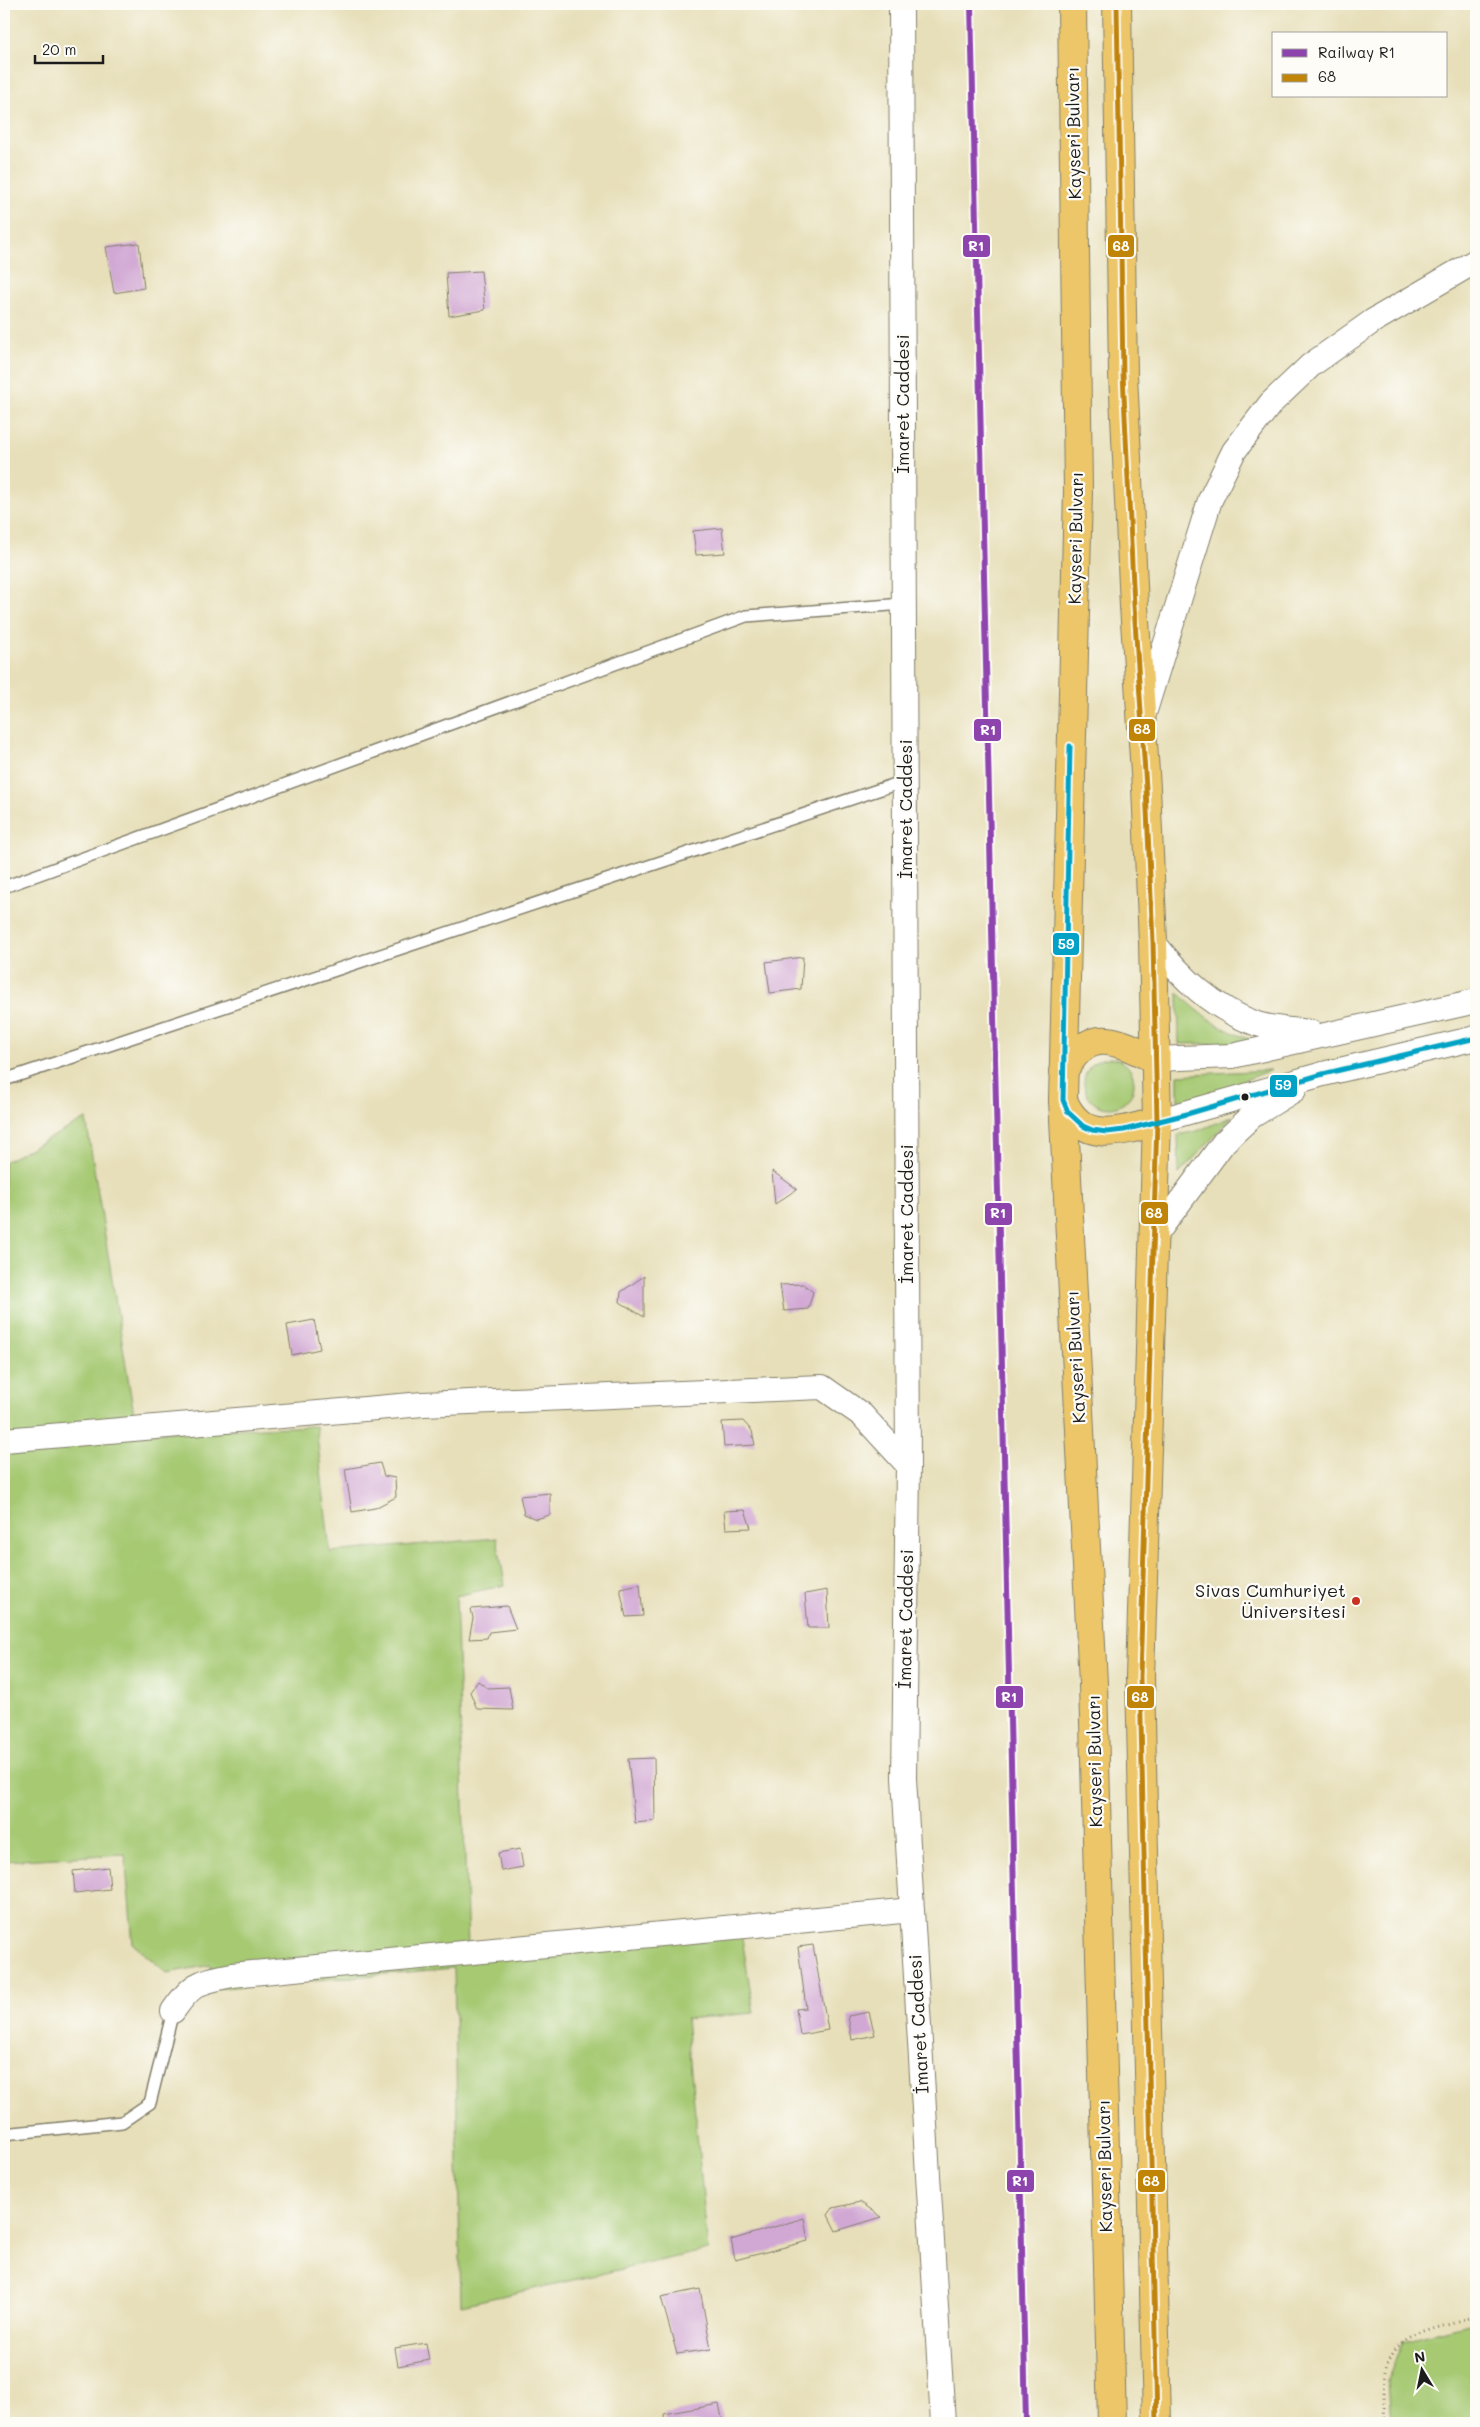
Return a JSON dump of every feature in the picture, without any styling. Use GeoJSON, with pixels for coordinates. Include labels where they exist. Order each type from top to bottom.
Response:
{"type":"FeatureCollection","features":[{"type":"Feature","properties":{"kind":"highway","name":"Kayseri Bulvarı"},"geometry":{"type":"LineString","coordinates":[[1063,1072],[1078,491],[1072,4]]}},
{"type":"Feature","properties":{"kind":"highway"},"geometry":{"type":"LineString","coordinates":[[1117,4],[1123,374],[1153,942],[1155,1059],[1154,1237],[1140,1677],[1157,2423]]}},
{"type":"Feature","properties":{"kind":"highway"},"geometry":{"type":"LineString","coordinates":[[1155,1059],[1126,1044],[1105,1040],[1094,1043],[1076,1053],[1063,1072],[1063,1100],[1075,1121],[1092,1130],[1124,1130],[1156,1121]]}},
{"type":"Feature","properties":{"kind":"highway","name":"Kayseri Bulvarı"},"geometry":{"type":"LineString","coordinates":[[1063,1100],[1093,1684],[1112,2423]]}},
{"type":"Feature","properties":{"kind":"street","name":"İmaret Caddesi"},"geometry":{"type":"LineString","coordinates":[[901,4],[908,1465],[904,1778],[943,2423]]}},
{"type":"Feature","properties":{"kind":"street"},"geometry":{"type":"LineString","coordinates":[[1141,724],[1210,500],[1234,451],[1272,403],[1311,365],[1373,321],[1476,261]]}},
{"type":"Feature","properties":{"kind":"street"},"geometry":{"type":"LineString","coordinates":[[1153,942],[1180,976],[1205,995],[1236,1014],[1258,1024],[1324,1034]]}},
{"type":"Feature","properties":{"kind":"street"},"geometry":{"type":"LineString","coordinates":[[1155,1059],[1232,1056],[1476,1001]]}},
{"type":"Feature","properties":{"kind":"street"},"geometry":{"type":"LineString","coordinates":[[1156,1121],[1323,1074],[1476,1038]]}},
{"type":"Feature","properties":{"kind":"street"},"geometry":{"type":"LineString","coordinates":[[1154,1237],[1212,1157],[1237,1128],[1270,1104],[1323,1074]]}},
{"type":"Feature","properties":{"kind":"street"},"geometry":{"type":"LineString","coordinates":[[4,1440],[422,1404],[822,1387],[862,1415],[908,1465]]}},
{"type":"Feature","properties":{"kind":"street"},"geometry":{"type":"LineString","coordinates":[[173,2011],[187,1991],[206,1980],[232,1975],[912,1910]]}},
{"type":"Feature","properties":{"kind":"lane"},"geometry":{"type":"LineString","coordinates":[[4,887],[746,616],[904,604]]}},
{"type":"Feature","properties":{"kind":"lane"},"geometry":{"type":"LineString","coordinates":[[4,1080],[905,781]]}},
{"type":"Feature","properties":{"kind":"lane"},"geometry":{"type":"LineString","coordinates":[[4,2134],[122,2122],[150,2103],[173,2011]]}},
{"type":"Feature","properties":{"kind":"path"},"geometry":{"type":"LineString","coordinates":[[1385,2423],[1384,2381],[1388,2362],[1398,2344],[1408,2336],[1476,2316]]}},
{"type":"Feature","properties":{"kind":"green space"},"geometry":{"type":"Polygon","coordinates":[[[1178,992],[1197,1010],[1216,1024],[1261,1043],[1179,1044],[1178,992]]]}},
{"type":"Feature","properties":{"kind":"green space"},"geometry":{"type":"Polygon","coordinates":[[[1104,1058],[1114,1058],[1127,1065],[1134,1078],[1134,1088],[1127,1101],[1114,1108],[1104,1108],[1095,1104],[1088,1097],[1084,1088],[1084,1078],[1088,1069],[1095,1062],[1104,1058]]]}},
{"type":"Feature","properties":{"kind":"green space"},"geometry":{"type":"Polygon","coordinates":[[[1271,1070],[1178,1106],[1178,1075],[1271,1070]]]}},
{"type":"Feature","properties":{"kind":"green space"},"geometry":{"type":"Polygon","coordinates":[[[1233,1116],[1179,1174],[1178,1135],[1197,1131],[1233,1116]]]}},
{"type":"Feature","properties":{"kind":"green space"},"geometry":{"type":"Polygon","coordinates":[[[86,1119],[137,1433],[316,1426],[330,1552],[497,1538],[505,1585],[456,1596],[468,1947],[741,1932],[754,2013],[686,2019],[708,2250],[461,2305],[454,1968],[212,1989],[211,1965],[167,1973],[133,1944],[125,1854],[4,1861],[4,1162],[86,1119]]]}},
{"type":"Feature","properties":{"kind":"green space"},"geometry":{"type":"Polygon","coordinates":[[[1476,2323],[1476,2423],[1391,2423],[1388,2381],[1404,2341],[1476,2323]]]}},
{"type":"Feature","properties":{"kind":"building"},"geometry":{"type":"Polygon","coordinates":[[[139,243],[144,288],[114,293],[106,247],[139,243]]]}},
{"type":"Feature","properties":{"kind":"building"},"geometry":{"type":"Polygon","coordinates":[[[481,271],[485,310],[449,316],[446,273],[481,271]]]}},
{"type":"Feature","properties":{"kind":"building"},"geometry":{"type":"Polygon","coordinates":[[[722,528],[725,553],[696,555],[693,531],[722,528]]]}},
{"type":"Feature","properties":{"kind":"building"},"geometry":{"type":"Polygon","coordinates":[[[803,957],[801,989],[770,993],[766,962],[803,957]]]}},
{"type":"Feature","properties":{"kind":"building"},"geometry":{"type":"Polygon","coordinates":[[[772,1171],[797,1189],[775,1204],[772,1171]]]}},
{"type":"Feature","properties":{"kind":"building"},"geometry":{"type":"Polygon","coordinates":[[[644,1276],[644,1317],[620,1302],[621,1292],[644,1276]]]}},
{"type":"Feature","properties":{"kind":"building"},"geometry":{"type":"Polygon","coordinates":[[[803,1284],[813,1292],[808,1309],[784,1311],[780,1285],[803,1284]]]}},
{"type":"Feature","properties":{"kind":"building"},"geometry":{"type":"Polygon","coordinates":[[[314,1320],[320,1349],[292,1355],[287,1325],[314,1320]]]}},
{"type":"Feature","properties":{"kind":"building"},"geometry":{"type":"Polygon","coordinates":[[[743,1421],[752,1431],[755,1445],[724,1447],[722,1422],[743,1421]]]}},
{"type":"Feature","properties":{"kind":"building"},"geometry":{"type":"Polygon","coordinates":[[[380,1463],[384,1476],[395,1478],[396,1497],[375,1508],[352,1512],[345,1469],[380,1463]]]}},
{"type":"Feature","properties":{"kind":"building"},"geometry":{"type":"Polygon","coordinates":[[[550,1493],[550,1515],[536,1519],[524,1514],[520,1496],[550,1493]]]}},
{"type":"Feature","properties":{"kind":"building"},"geometry":{"type":"Polygon","coordinates":[[[745,1510],[751,1528],[726,1529],[724,1511],[745,1510]]]}},
{"type":"Feature","properties":{"kind":"building"},"geometry":{"type":"Polygon","coordinates":[[[640,1584],[643,1616],[626,1617],[620,1588],[640,1584]]]}},
{"type":"Feature","properties":{"kind":"building"},"geometry":{"type":"Polygon","coordinates":[[[827,1590],[829,1628],[808,1628],[805,1594],[827,1590]]]}},
{"type":"Feature","properties":{"kind":"building"},"geometry":{"type":"Polygon","coordinates":[[[507,1606],[516,1629],[489,1632],[487,1638],[469,1639],[473,1618],[471,1609],[507,1606]]]}},
{"type":"Feature","properties":{"kind":"building"},"geometry":{"type":"Polygon","coordinates":[[[478,1681],[487,1688],[509,1687],[513,1710],[477,1709],[470,1692],[478,1681]]]}},
{"type":"Feature","properties":{"kind":"building"},"geometry":{"type":"Polygon","coordinates":[[[654,1758],[655,1821],[635,1823],[628,1759],[654,1758]]]}},
{"type":"Feature","properties":{"kind":"building"},"geometry":{"type":"Polygon","coordinates":[[[520,1849],[523,1867],[501,1871],[498,1853],[520,1849]]]}},
{"type":"Feature","properties":{"kind":"building"},"geometry":{"type":"Polygon","coordinates":[[[108,1867],[110,1889],[75,1893],[73,1871],[108,1867]]]}},
{"type":"Feature","properties":{"kind":"building"},"geometry":{"type":"Polygon","coordinates":[[[813,1945],[828,2030],[800,2035],[796,2009],[806,2008],[798,1947],[813,1945]]]}},
{"type":"Feature","properties":{"kind":"building"},"geometry":{"type":"Polygon","coordinates":[[[869,2012],[875,2035],[852,2040],[848,2016],[869,2012]]]}},
{"type":"Feature","properties":{"kind":"building"},"geometry":{"type":"Polygon","coordinates":[[[860,2202],[882,2217],[836,2231],[828,2215],[833,2208],[860,2202]]]}},
{"type":"Feature","properties":{"kind":"building"},"geometry":{"type":"Polygon","coordinates":[[[804,2218],[808,2241],[735,2260],[731,2240],[804,2218]]]}},
{"type":"Feature","properties":{"kind":"building"},"geometry":{"type":"Polygon","coordinates":[[[700,2289],[711,2349],[677,2354],[661,2297],[700,2289]]]}},
{"type":"Feature","properties":{"kind":"building"},"geometry":{"type":"Polygon","coordinates":[[[426,2343],[429,2360],[398,2366],[395,2348],[426,2343]]]}},
{"type":"Feature","properties":{"kind":"building"},"geometry":{"type":"Polygon","coordinates":[[[719,2404],[723,2423],[665,2423],[664,2414],[719,2404]]]}},
{"type":"Feature","properties":{"kind":"rail line","name":"R1"},"geometry":{"type":"LineString","coordinates":[[971,4],[1026,2423]]}},
{"type":"Feature","properties":{"kind":"transit line","name":"68"},"geometry":{"type":"LineString","coordinates":[[1117,4],[1123,374],[1134,606],[1146,788],[1153,942],[1157,1121],[1140,1677],[1157,2423]]}},
{"type":"Feature","properties":{"kind":"transit line","name":"59"},"geometry":{"type":"LineString","coordinates":[[1070,746],[1063,1100],[1068,1112],[1083,1126],[1092,1130],[1107,1132],[1124,1130],[1187,1114],[1323,1074],[1476,1038]]}},
{"type":"Feature","properties":{"kind":"place","name":"Sivas Cumhuriyet Üniversitesi"},"geometry":{"type":"Point","coordinates":[1356,1601]}}]}
